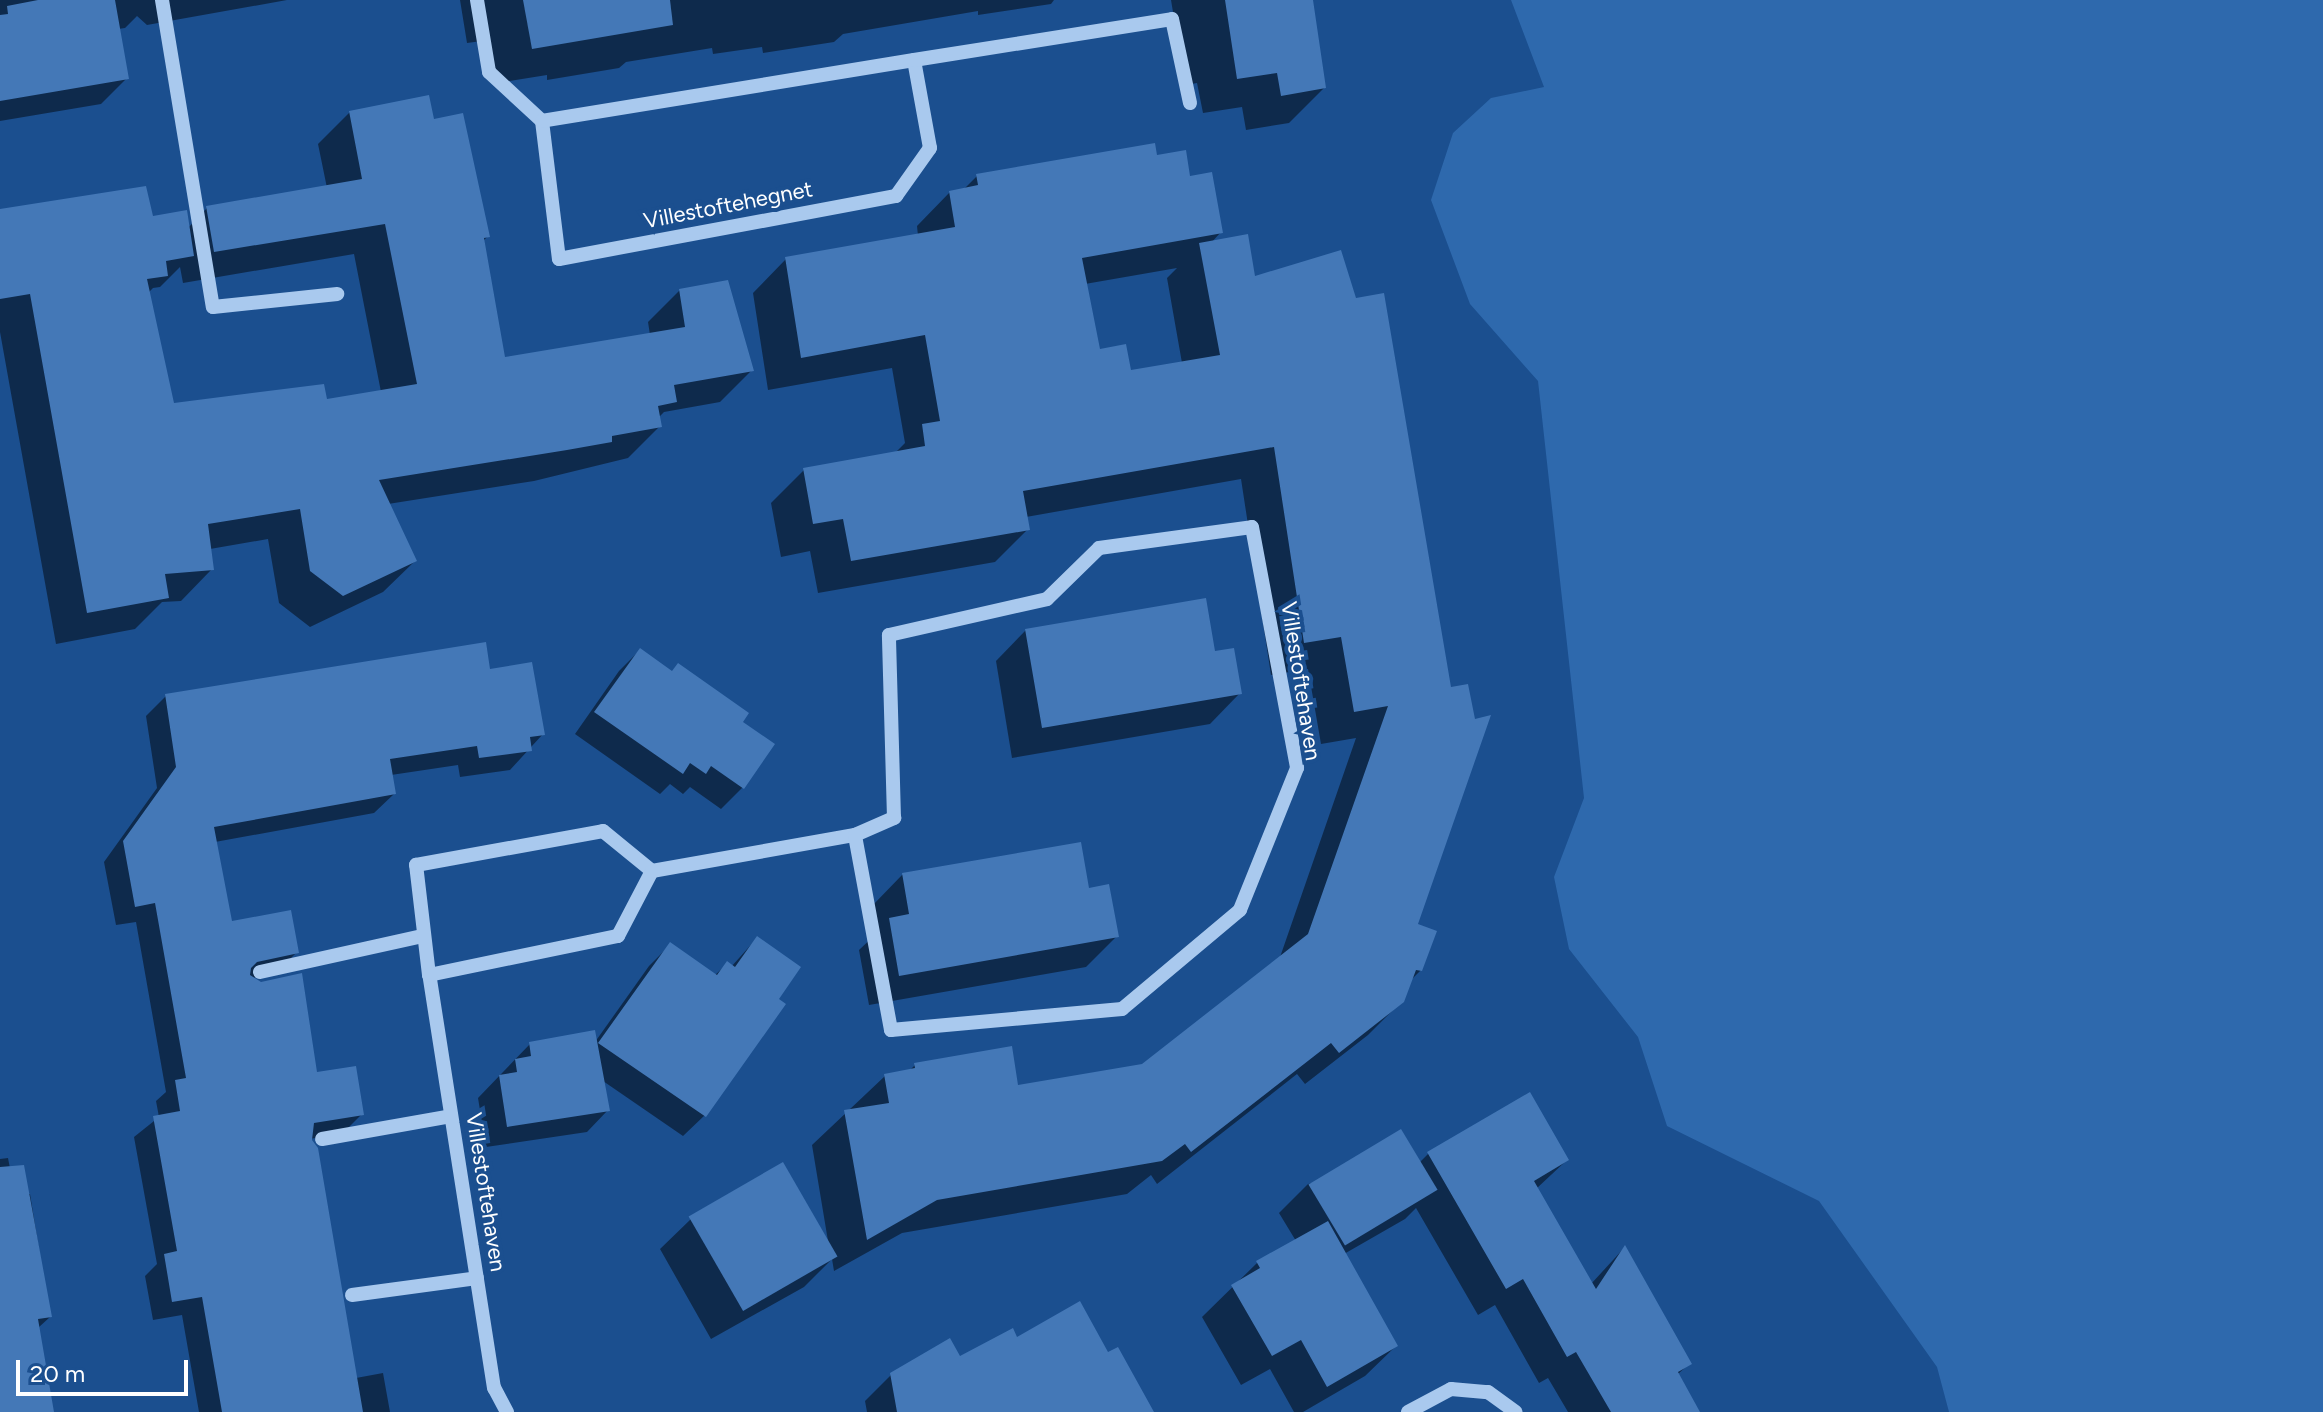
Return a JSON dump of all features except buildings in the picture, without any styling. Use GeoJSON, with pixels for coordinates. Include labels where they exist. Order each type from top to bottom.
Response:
{"type":"FeatureCollection","features":[{"type":"Feature","properties":{"kind":"street"},"geometry":{"type":"LineString","coordinates":[[162,0],[213,307],[337,294]]}},
{"type":"Feature","properties":{"kind":"street"},"geometry":{"type":"LineString","coordinates":[[477,0],[489,72],[542,121],[1172,19],[1190,103]]}},
{"type":"Feature","properties":{"kind":"street","name":"Villestoftehegnet"},"geometry":{"type":"LineString","coordinates":[[542,121],[559,259],[896,196],[930,148],[914,60]]}},
{"type":"Feature","properties":{"kind":"street","name":"Villestoftehaven"},"geometry":{"type":"LineString","coordinates":[[507,1412],[494,1388],[423,936],[416,865],[603,831],[652,871],[855,835],[894,818],[889,635],[1047,599],[1099,548],[1252,527],[1297,768],[1240,910],[1122,1009],[891,1030],[855,835]]}},
{"type":"Feature","properties":{"kind":"street"},"geometry":{"type":"LineString","coordinates":[[429,975],[618,936],[652,871]]}},
{"type":"Feature","properties":{"kind":"street"},"geometry":{"type":"LineString","coordinates":[[260,972],[423,936]]}},
{"type":"Feature","properties":{"kind":"street"},"geometry":{"type":"LineString","coordinates":[[322,1139],[451,1116]]}},
{"type":"Feature","properties":{"kind":"street"},"geometry":{"type":"LineString","coordinates":[[352,1295],[477,1278]]}},
{"type":"Feature","properties":{"kind":"street"},"geometry":{"type":"LineString","coordinates":[[1408,1412],[1451,1389],[1488,1392],[1516,1412]]}},
{"type":"Feature","properties":{"kind":"shaded area"},"geometry":{"type":"Polygon","coordinates":[[[1511,0],[2323,0],[2323,1412],[1949,1412],[1937,1367],[1819,1201],[1667,1126],[1638,1037],[1569,949],[1554,877],[1584,798],[1538,381],[1470,304],[1431,200],[1453,133],[1491,98],[1544,87],[1511,0]]]}}]}
